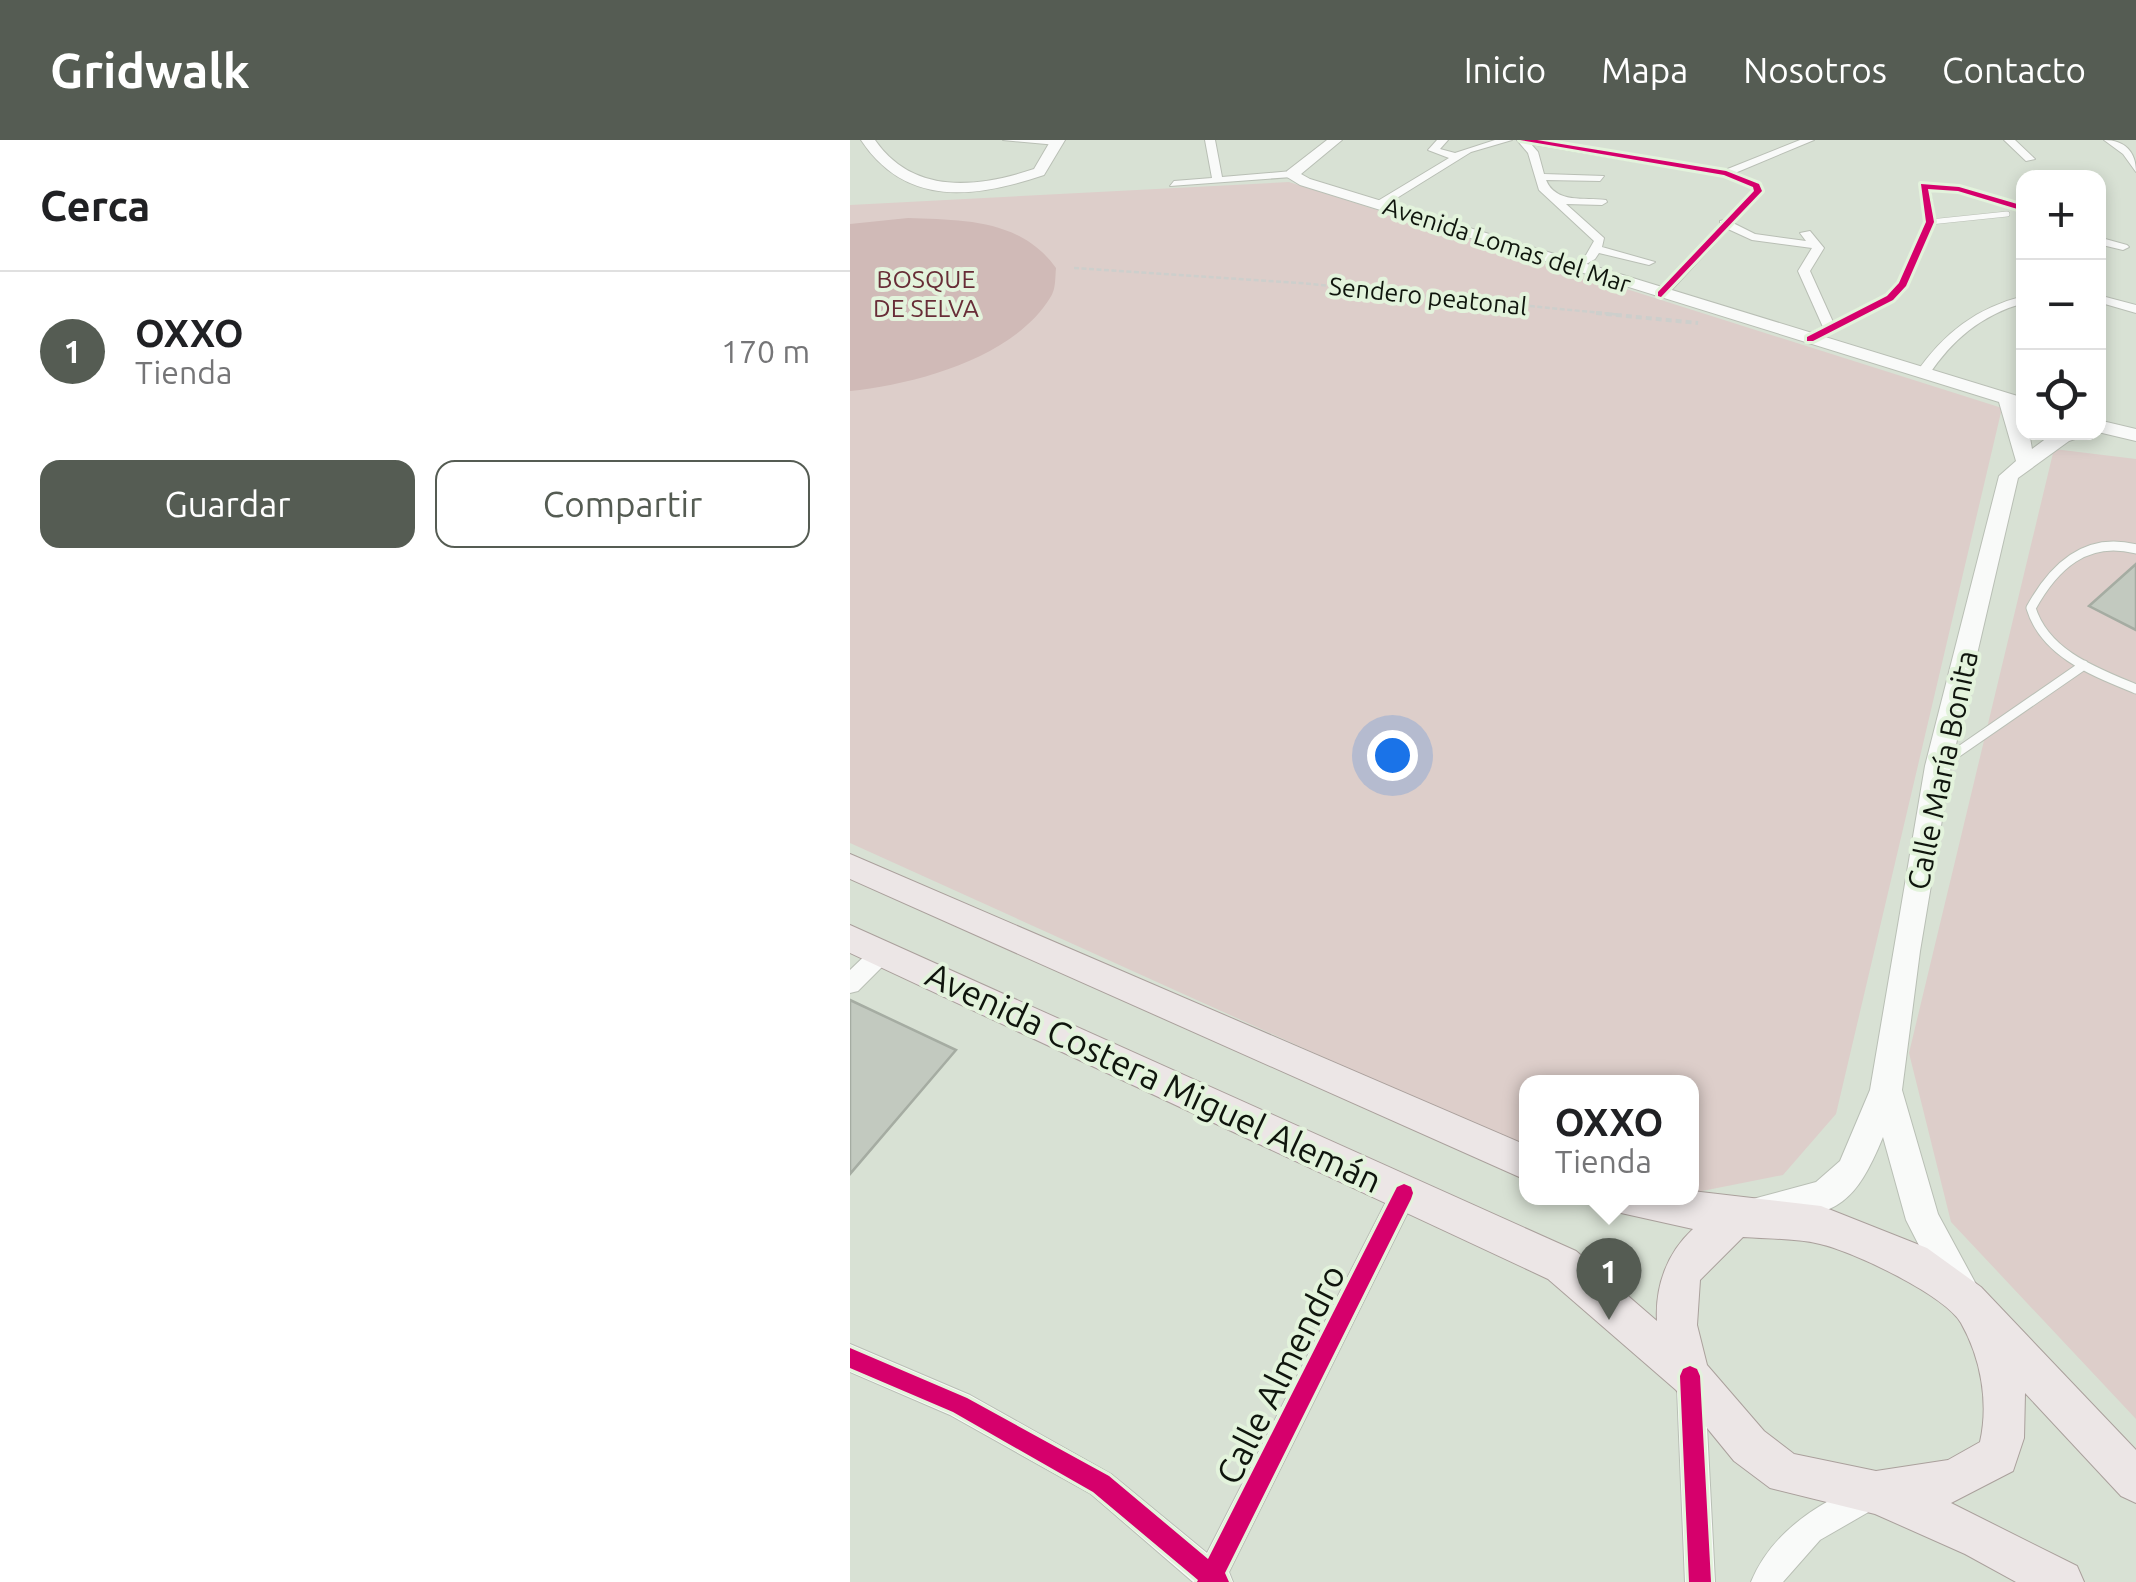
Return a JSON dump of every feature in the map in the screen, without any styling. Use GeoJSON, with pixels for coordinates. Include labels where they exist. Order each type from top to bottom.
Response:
{"type":"FeatureCollection","features":[{"type":"Feature","properties":{"kind":"main road"},"geometry":{"type":"LineString","coordinates":[[868,140],[884,164],[901,178],[928,186],[1004,184],[1040,172],[1057,141]]}},
{"type":"Feature","properties":{"kind":"main road"},"geometry":{"type":"LineString","coordinates":[[1292,174],[1336,140]]}},
{"type":"Feature","properties":{"kind":"main road","name":"Avenida Lomas del Mar"},"geometry":{"type":"LineString","coordinates":[[1292,174],[1661,294],[2015,401]]}},
{"type":"Feature","properties":{"kind":"main road"},"geometry":{"type":"LineString","coordinates":[[2015,401],[2025,460],[2058,440]]}},
{"type":"Feature","properties":{"kind":"main road"},"geometry":{"type":"LineString","coordinates":[[2106,430],[2136,435]]}},
{"type":"Feature","properties":{"kind":"main road","name":"Calle María Bonita"},"geometry":{"type":"LineString","coordinates":[[1738,1218],[1824,1196],[1852,1172],[1886,1090],[1905,951],[1938,766],[2009,476],[2025,460]]}},
{"type":"Feature","properties":{"kind":"main road","name":"Avenida Costera Miguel Alemán"},"geometry":{"type":"LineString","coordinates":[[850,866],[1519,1160]]}},
{"type":"Feature","properties":{"kind":"main road","name":"Avenida Costera Miguel Alemán"},"geometry":{"type":"LineString","coordinates":[[866,946],[1562,1265],[1690,1376],[1749,1446],[1785,1473],[1876,1493],[1980,1538],[2061,1582]]}},
{"type":"Feature","properties":{"kind":"main road","name":"Calle María Bonita"},"geometry":{"type":"LineString","coordinates":[[1886,1090],[1923,1220],[1968,1301]]}},
{"type":"Feature","properties":{"kind":"main road"},"geometry":{"type":"LineString","coordinates":[[1665,1205],[1738,1218],[1821,1225],[1914,1262],[1968,1301],[2136,1481]]}},
{"type":"Feature","properties":{"kind":"main road"},"geometry":{"type":"LineString","coordinates":[[1690,1376],[1677,1336],[1678,1278],[1702,1241],[1738,1218]]}},
{"type":"Feature","properties":{"kind":"main road"},"geometry":{"type":"LineString","coordinates":[[1876,1493],[1953,1481],[1998,1456],[2010,1420],[1996,1356],[1968,1301]]}},
{"type":"Feature","properties":{"kind":"street"},"geometry":{"type":"LineString","coordinates":[[1008,140],[1057,141]]}},
{"type":"Feature","properties":{"kind":"street"},"geometry":{"type":"LineString","coordinates":[[1210,140],[1217,180]]}},
{"type":"Feature","properties":{"kind":"street"},"geometry":{"type":"LineString","coordinates":[[1443,140],[1433,150],[1456,157]]}},
{"type":"Feature","properties":{"kind":"street"},"geometry":{"type":"LineString","coordinates":[[1380,204],[1456,157],[1506,140]]}},
{"type":"Feature","properties":{"kind":"street"},"geometry":{"type":"LineString","coordinates":[[1523,140],[1726,173],[1758,191],[1661,294]]}},
{"type":"Feature","properties":{"kind":"street"},"geometry":{"type":"LineString","coordinates":[[1523,140],[1533,152],[1539,177],[1553,200],[1600,240],[1597,249],[1576,267]]}},
{"type":"Feature","properties":{"kind":"street"},"geometry":{"type":"LineString","coordinates":[[1726,173],[1809,140]]}},
{"type":"Feature","properties":{"kind":"street"},"geometry":{"type":"LineString","coordinates":[[2009,140],[2030,159]]}},
{"type":"Feature","properties":{"kind":"street"},"geometry":{"type":"LineString","coordinates":[[2109,140],[2128,152],[2136,169]]}},
{"type":"Feature","properties":{"kind":"street"},"geometry":{"type":"LineString","coordinates":[[1174,184],[1292,174]]}},
{"type":"Feature","properties":{"kind":"street"},"geometry":{"type":"LineString","coordinates":[[1539,177],[1600,178]]}},
{"type":"Feature","properties":{"kind":"street"},"geometry":{"type":"LineString","coordinates":[[1810,339],[1890,298],[1903,284],[1930,222],[1922,188],[1927,185],[1993,197],[2016,207]]}},
{"type":"Feature","properties":{"kind":"street"},"geometry":{"type":"LineString","coordinates":[[1553,200],[1602,202]]}},
{"type":"Feature","properties":{"kind":"street"},"geometry":{"type":"LineString","coordinates":[[1724,223],[1752,237],[1816,245]]}},
{"type":"Feature","properties":{"kind":"street"},"geometry":{"type":"LineString","coordinates":[[1806,233],[1816,245],[1816,255],[1804,270],[1830,328]]}},
{"type":"Feature","properties":{"kind":"street"},"geometry":{"type":"LineString","coordinates":[[2106,242],[2122,247]]}},
{"type":"Feature","properties":{"kind":"street"},"geometry":{"type":"LineString","coordinates":[[1597,249],[1650,262]]}},
{"type":"Feature","properties":{"kind":"street"},"geometry":{"type":"LineString","coordinates":[[2106,300],[2136,309]]}},
{"type":"Feature","properties":{"kind":"street"},"geometry":{"type":"LineString","coordinates":[[1923,373],[1947,341],[1980,313],[2016,302]]}},
{"type":"Feature","properties":{"kind":"street"},"geometry":{"type":"LineString","coordinates":[[850,984],[866,946]]}},
{"type":"Feature","properties":{"kind":"street","name":"Calle Almendro"},"geometry":{"type":"LineString","coordinates":[[1213,1580],[1404,1193]]}},
{"type":"Feature","properties":{"kind":"street"},"geometry":{"type":"LineString","coordinates":[[850,1358],[960,1404],[1101,1484],[1213,1580]]}},
{"type":"Feature","properties":{"kind":"street"},"geometry":{"type":"LineString","coordinates":[[1690,1376],[1700,1582]]}},
{"type":"Feature","properties":{"kind":"street"},"geometry":{"type":"LineString","coordinates":[[1766,1582],[1785,1550],[1814,1522],[1876,1493]]}},
{"type":"Feature","properties":{"kind":"lane"},"geometry":{"type":"LineString","coordinates":[[1930,222],[2008,214]]}},
{"type":"Feature","properties":{"kind":"lane"},"geometry":{"type":"LineString","coordinates":[[2136,549],[2101,542],[2063,563],[2041,587],[2031,608],[2037,629],[2084,665],[2136,689]]}},
{"type":"Feature","properties":{"kind":"lane"},"geometry":{"type":"LineString","coordinates":[[1938,766],[2084,665]]}},
{"type":"Feature","properties":{"kind":"green space"},"geometry":{"type":"Polygon","coordinates":[[[1289,182],[2002,408],[1836,1114],[1783,1175],[1699,1192],[1699,1075],[1519,1075],[1519,1146],[850,843],[850,205],[1289,182]]]}},
{"type":"Feature","properties":{"kind":"green space","name":"BOSQUE DE SELVA"},"geometry":{"type":"Polygon","coordinates":[[[908,218],[990,225],[1026,240],[1056,268],[1053,291],[1033,319],[988,352],[933,374],[850,391],[850,224],[908,218]]]}},
{"type":"Feature","properties":{"kind":"green space"},"geometry":{"type":"Polygon","coordinates":[[[2054,449],[2136,459],[2136,1419],[1951,1222],[1909,1053],[2054,449]]]}},
{"type":"Feature","properties":{"kind":"building"},"geometry":{"type":"Polygon","coordinates":[[[2136,564],[2136,630],[2089,606],[2136,564]]]}},
{"type":"Feature","properties":{"kind":"building"},"geometry":{"type":"Polygon","coordinates":[[[850,1000],[956,1050],[850,1174],[850,1000]]]}},
{"type":"Feature","properties":{"kind":"cycle path"},"geometry":{"type":"LineString","coordinates":[[1524,140],[1726,173],[1756,186],[1758,191],[1661,294]]}},
{"type":"Feature","properties":{"kind":"cycle path"},"geometry":{"type":"LineString","coordinates":[[1810,339],[1890,298],[1903,284],[1930,222],[1924,186],[1959,189],[2016,207]]}},
{"type":"Feature","properties":{"kind":"cycle path"},"geometry":{"type":"LineString","coordinates":[[1208,1582],[1404,1193]]}},
{"type":"Feature","properties":{"kind":"cycle path"},"geometry":{"type":"LineString","coordinates":[[850,1358],[960,1405],[1101,1484],[1218,1582]]}},
{"type":"Feature","properties":{"kind":"cycle path"},"geometry":{"type":"LineString","coordinates":[[1690,1376],[1700,1582]]}},
{"type":"Feature","properties":{"kind":"place","name":"OXXO"},"geometry":{"type":"Point","coordinates":[1609,1320]}}]}
